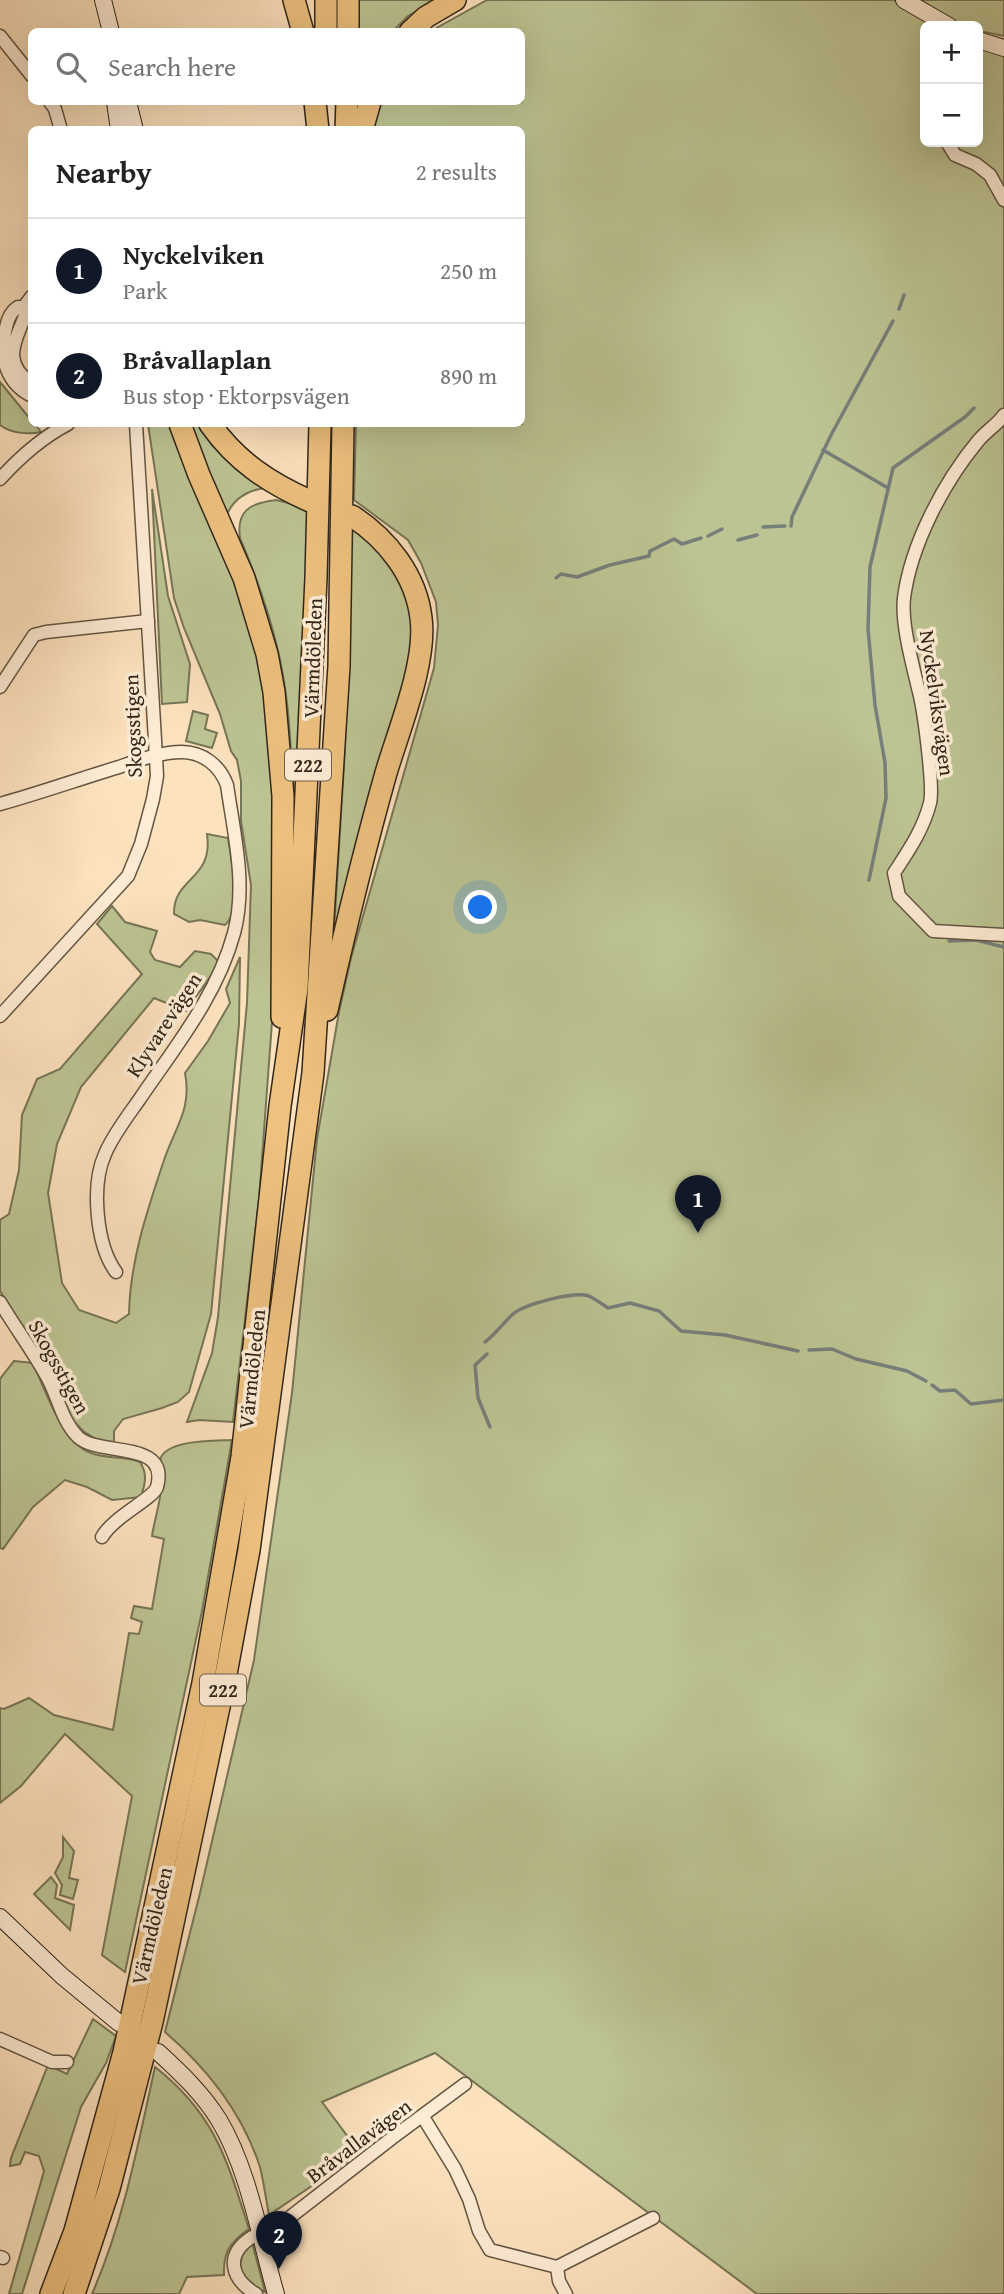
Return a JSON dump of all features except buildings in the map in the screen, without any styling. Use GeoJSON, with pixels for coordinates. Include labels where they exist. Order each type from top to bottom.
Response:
{"type":"FeatureCollection","features":[{"type":"Feature","properties":{"kind":"highway"},"geometry":{"type":"LineString","coordinates":[[326,0],[326,28]]}},
{"type":"Feature","properties":{"kind":"highway"},"geometry":{"type":"LineString","coordinates":[[348,0],[348,28]]}},
{"type":"Feature","properties":{"kind":"highway"},"geometry":{"type":"LineString","coordinates":[[414,28],[426,17],[455,0]]}},
{"type":"Feature","properties":{"kind":"highway"},"geometry":{"type":"LineString","coordinates":[[295,1],[302,28]]}},
{"type":"Feature","properties":{"kind":"highway"},"geometry":{"type":"LineString","coordinates":[[315,105],[318,126]]}},
{"type":"Feature","properties":{"kind":"highway"},"geometry":{"type":"LineString","coordinates":[[326,105],[326,126]]}},
{"type":"Feature","properties":{"kind":"highway"},"geometry":{"type":"LineString","coordinates":[[346,126],[347,105]]}},
{"type":"Feature","properties":{"kind":"highway"},"geometry":{"type":"LineString","coordinates":[[363,126],[368,105]]}},
{"type":"Feature","properties":{"kind":"highway"},"geometry":{"type":"LineString","coordinates":[[181,427],[198,475],[244,578],[267,653],[274,692],[283,796],[281,1106]]}},
{"type":"Feature","properties":{"kind":"highway"},"geometry":{"type":"LineString","coordinates":[[212,427],[245,464],[273,484],[310,501]]}},
{"type":"Feature","properties":{"kind":"highway","name":"Värmdöleden"},"geometry":{"type":"LineString","coordinates":[[51,2294],[75,2231],[124,2052],[203,1683],[242,1457],[281,1106],[297,988],[316,578],[320,427]]}},
{"type":"Feature","properties":{"kind":"highway","name":"Värmdöleden"},"geometry":{"type":"LineString","coordinates":[[74,2294],[109,2189],[152,2022],[226,1674],[248,1550],[313,1073],[339,666],[342,427]]}},
{"type":"Feature","properties":{"kind":"highway"},"geometry":{"type":"LineString","coordinates":[[313,1073],[348,917],[413,684],[422,638],[418,601],[402,566],[380,538],[352,516]]}},
{"type":"Feature","properties":{"kind":"street"},"geometry":{"type":"LineString","coordinates":[[95,0],[101,28]]}},
{"type":"Feature","properties":{"kind":"street"},"geometry":{"type":"LineString","coordinates":[[103,0],[110,28]]}},
{"type":"Feature","properties":{"kind":"street"},"geometry":{"type":"LineString","coordinates":[[904,0],[931,21]]}},
{"type":"Feature","properties":{"kind":"street"},"geometry":{"type":"LineString","coordinates":[[0,36],[28,71]]}},
{"type":"Feature","properties":{"kind":"street"},"geometry":{"type":"LineString","coordinates":[[983,42],[1004,48]]}},
{"type":"Feature","properties":{"kind":"street"},"geometry":{"type":"LineString","coordinates":[[52,105],[60,126]]}},
{"type":"Feature","properties":{"kind":"street"},"geometry":{"type":"LineString","coordinates":[[115,105],[118,126]]}},
{"type":"Feature","properties":{"kind":"street"},"geometry":{"type":"LineString","coordinates":[[129,105],[134,126]]}},
{"type":"Feature","properties":{"kind":"street"},"geometry":{"type":"LineString","coordinates":[[950,147],[955,155],[976,164],[990,175],[1004,200]]}},
{"type":"Feature","properties":{"kind":"street"},"geometry":{"type":"LineString","coordinates":[[23,308],[28,301]]}},
{"type":"Feature","properties":{"kind":"street"},"geometry":{"type":"LineString","coordinates":[[23,308],[16,308],[8,319],[2,352],[11,379],[28,394]]}},
{"type":"Feature","properties":{"kind":"street"},"geometry":{"type":"LineString","coordinates":[[23,308],[26,315],[14,340],[14,361],[18,371],[28,380]]}},
{"type":"Feature","properties":{"kind":"street","name":"Nyckelviksvägen"},"geometry":{"type":"LineString","coordinates":[[1004,415],[979,439],[953,475],[916,546],[903,600],[910,657],[920,694],[925,728],[931,800],[918,837],[894,873],[899,896],[933,931],[1004,935]]}},
{"type":"Feature","properties":{"kind":"street"},"geometry":{"type":"LineString","coordinates":[[0,480],[27,451],[63,427]]}},
{"type":"Feature","properties":{"kind":"street","name":"Skogsstigen"},"geometry":{"type":"LineString","coordinates":[[0,1016],[128,876],[141,845],[153,799],[157,776],[136,427]]}},
{"type":"Feature","properties":{"kind":"street"},"geometry":{"type":"LineString","coordinates":[[0,687],[34,635],[148,621]]}},
{"type":"Feature","properties":{"kind":"street","name":"Klyvarevägen"},"geometry":{"type":"LineString","coordinates":[[0,804],[156,756],[181,751],[194,753],[210,761],[223,775],[227,785],[240,891],[234,932],[214,986],[196,1017],[103,1156],[97,1192],[99,1225],[108,1262],[116,1272]]}},
{"type":"Feature","properties":{"kind":"street","name":"Skogsstigen"},"geometry":{"type":"LineString","coordinates":[[0,1302],[48,1377],[64,1416],[77,1437],[87,1444],[146,1455],[156,1469],[157,1487],[152,1496],[115,1520],[102,1537]]}},
{"type":"Feature","properties":{"kind":"street"},"geometry":{"type":"LineString","coordinates":[[0,1917],[62,1976],[119,2023]]}},
{"type":"Feature","properties":{"kind":"street"},"geometry":{"type":"LineString","coordinates":[[0,2039],[52,2062],[67,2062]]}},
{"type":"Feature","properties":{"kind":"street"},"geometry":{"type":"LineString","coordinates":[[158,2052],[195,2087],[219,2120],[228,2138],[243,2176],[276,2294]]}},
{"type":"Feature","properties":{"kind":"street","name":"Bråvallavägen"},"geometry":{"type":"LineString","coordinates":[[276,2228],[465,2084]]}},
{"type":"Feature","properties":{"kind":"street"},"geometry":{"type":"LineString","coordinates":[[423,2117],[455,2169],[469,2199],[479,2231],[490,2250],[558,2267],[653,2218]]}},
{"type":"Feature","properties":{"kind":"street"},"geometry":{"type":"LineString","coordinates":[[252,2236],[240,2245],[233,2267],[242,2285],[256,2294]]}},
{"type":"Feature","properties":{"kind":"street"},"geometry":{"type":"LineString","coordinates":[[558,2267],[559,2281],[566,2294]]}},
{"type":"Feature","properties":{"kind":"green space"},"geometry":{"type":"Polygon","coordinates":[[[356,0],[436,0],[408,16],[396,28],[356,28],[356,0]]]}},
{"type":"Feature","properties":{"kind":"green space"},"geometry":{"type":"Polygon","coordinates":[[[487,0],[894,0],[930,21],[920,21],[920,147],[983,147],[983,46],[1004,53],[1004,2294],[757,2294],[435,2053],[322,2102],[360,2153],[269,2215],[260,2167],[244,2128],[209,2076],[165,2032],[254,1660],[292,1393],[317,1139],[339,1012],[351,958],[434,668],[438,625],[436,602],[421,563],[408,540],[354,500],[356,427],[525,427],[525,126],[374,126],[379,105],[525,105],[525,28],[436,28],[487,0]]]}},
{"type":"Feature","properties":{"kind":"green space"},"geometry":{"type":"Polygon","coordinates":[[[918,0],[1004,0],[1004,36],[983,32],[983,21],[955,21],[918,0]]]}},
{"type":"Feature","properties":{"kind":"green space"},"geometry":{"type":"Polygon","coordinates":[[[0,382],[28,416],[28,427],[37,427],[41,432],[19,433],[0,425],[0,382]]]}},
{"type":"Feature","properties":{"kind":"green space"},"geometry":{"type":"Polygon","coordinates":[[[148,427],[171,427],[178,449],[227,559],[253,631],[272,734],[275,981],[259,1199],[233,1422],[187,1422],[212,1353],[218,1317],[247,1003],[251,885],[241,821],[241,781],[237,760],[231,751],[220,714],[174,598],[148,427]]]}},
{"type":"Feature","properties":{"kind":"green space"},"geometry":{"type":"Polygon","coordinates":[[[187,427],[205,427],[268,488],[254,490],[242,496],[225,519],[187,427]]]}},
{"type":"Feature","properties":{"kind":"green space"},"geometry":{"type":"Polygon","coordinates":[[[152,489],[168,596],[190,664],[187,702],[162,704],[152,489]]]}},
{"type":"Feature","properties":{"kind":"green space"},"geometry":{"type":"Polygon","coordinates":[[[276,500],[309,508],[305,675],[290,906],[292,780],[285,686],[271,625],[240,538],[239,528],[247,510],[259,503],[276,500]]]}},
{"type":"Feature","properties":{"kind":"green space"},"geometry":{"type":"Polygon","coordinates":[[[351,525],[390,562],[412,610],[412,655],[333,948],[345,748],[351,525]]]}},
{"type":"Feature","properties":{"kind":"green space"},"geometry":{"type":"Polygon","coordinates":[[[193,711],[208,715],[205,729],[217,733],[212,748],[186,741],[193,711]]]}},
{"type":"Feature","properties":{"kind":"green space"},"geometry":{"type":"Polygon","coordinates":[[[207,834],[228,838],[234,897],[230,918],[225,925],[200,920],[189,922],[174,914],[175,902],[180,892],[205,861],[208,849],[207,834]]]}},
{"type":"Feature","properties":{"kind":"green space"},"geometry":{"type":"Polygon","coordinates":[[[112,906],[125,922],[157,931],[150,952],[155,960],[180,967],[195,951],[211,954],[218,961],[186,1011],[154,998],[81,1087],[57,1144],[48,1193],[62,1283],[79,1310],[116,1323],[129,1314],[132,1275],[140,1236],[184,1108],[187,1086],[185,1073],[230,1003],[226,989],[240,957],[239,1024],[211,1314],[189,1392],[178,1402],[123,1419],[114,1431],[114,1443],[99,1441],[83,1431],[69,1416],[56,1378],[0,1291],[0,1220],[9,1214],[19,1170],[22,1115],[37,1079],[60,1069],[142,974],[97,924],[112,906]]]}},
{"type":"Feature","properties":{"kind":"green space"},"geometry":{"type":"Polygon","coordinates":[[[14,1361],[33,1363],[56,1414],[71,1438],[91,1453],[140,1462],[145,1479],[141,1497],[112,1500],[87,1487],[65,1480],[33,1507],[3,1549],[0,1548],[0,1379],[14,1361]]]}},
{"type":"Feature","properties":{"kind":"green space"},"geometry":{"type":"Polygon","coordinates":[[[232,1440],[202,1611],[125,1972],[102,1955],[132,1796],[65,1734],[21,1786],[0,1803],[0,1708],[4,1709],[29,1698],[54,1715],[113,1730],[129,1633],[139,1634],[142,1622],[131,1618],[134,1606],[152,1609],[164,1539],[152,1536],[161,1493],[160,1460],[171,1448],[181,1445],[232,1440]]]}},
{"type":"Feature","properties":{"kind":"green space"},"geometry":{"type":"Polygon","coordinates":[[[63,1837],[74,1851],[69,1878],[78,1880],[73,1899],[60,1895],[62,1885],[55,1873],[63,1857],[63,1837]]]}},
{"type":"Feature","properties":{"kind":"green space"},"geometry":{"type":"Polygon","coordinates":[[[51,1877],[57,1885],[55,1898],[74,1905],[70,1930],[34,1894],[51,1877]]]}},
{"type":"Feature","properties":{"kind":"green space"},"geometry":{"type":"Polygon","coordinates":[[[93,2019],[116,2036],[106,2063],[81,2107],[22,2294],[9,2294],[44,2171],[39,2156],[25,2152],[20,2164],[10,2166],[11,2158],[48,2065],[67,2074],[93,2019]]]}},
{"type":"Feature","properties":{"kind":"green space"},"geometry":{"type":"Polygon","coordinates":[[[155,2067],[192,2102],[205,2121],[225,2160],[249,2229],[229,2248],[224,2275],[187,2277],[179,2294],[92,2294],[122,2210],[155,2067]]]}},
{"type":"Feature","properties":{"kind":"green space"},"geometry":{"type":"Polygon","coordinates":[[[252,2242],[265,2292],[249,2282],[241,2271],[242,2257],[252,2242]]]}},
{"type":"Feature","properties":{"kind":"waterway"},"geometry":{"type":"LineString","coordinates":[[899,309],[904,295]]}},
{"type":"Feature","properties":{"kind":"waterway"},"geometry":{"type":"LineString","coordinates":[[791,526],[792,517],[831,435],[893,321]]}},
{"type":"Feature","properties":{"kind":"waterway"},"geometry":{"type":"LineString","coordinates":[[869,880],[886,798],[885,763],[875,705],[868,629],[870,567],[893,468],[974,408]]}},
{"type":"Feature","properties":{"kind":"waterway"},"geometry":{"type":"LineString","coordinates":[[823,450],[888,488]]}},
{"type":"Feature","properties":{"kind":"waterway"},"geometry":{"type":"LineString","coordinates":[[763,527],[785,526]]}},
{"type":"Feature","properties":{"kind":"waterway"},"geometry":{"type":"LineString","coordinates":[[708,536],[722,529]]}},
{"type":"Feature","properties":{"kind":"waterway"},"geometry":{"type":"LineString","coordinates":[[738,540],[757,535]]}},
{"type":"Feature","properties":{"kind":"waterway"},"geometry":{"type":"LineString","coordinates":[[556,578],[561,574],[577,577],[610,565],[649,556],[650,551],[674,539],[682,544],[701,538]]}},
{"type":"Feature","properties":{"kind":"waterway"},"geometry":{"type":"LineString","coordinates":[[949,941],[976,940],[1004,947]]}},
{"type":"Feature","properties":{"kind":"waterway"},"geometry":{"type":"LineString","coordinates":[[485,1342],[519,1310],[550,1299],[582,1295],[589,1296],[608,1308],[630,1303],[659,1311],[681,1331],[725,1335],[798,1351]]}},
{"type":"Feature","properties":{"kind":"waterway"},"geometry":{"type":"LineString","coordinates":[[809,1350],[832,1349],[856,1359],[907,1371],[926,1381]]}},
{"type":"Feature","properties":{"kind":"waterway"},"geometry":{"type":"LineString","coordinates":[[487,1354],[475,1365],[478,1398],[490,1427]]}},
{"type":"Feature","properties":{"kind":"waterway"},"geometry":{"type":"LineString","coordinates":[[932,1385],[940,1391],[955,1390],[971,1404],[1004,1400]]}},
{"type":"Feature","properties":{"kind":"place","name":"Nyckelviken"},"geometry":{"type":"Point","coordinates":[698,1233]}},
{"type":"Feature","properties":{"kind":"place","name":"Bråvallaplan"},"geometry":{"type":"Point","coordinates":[279,2269]}}]}
